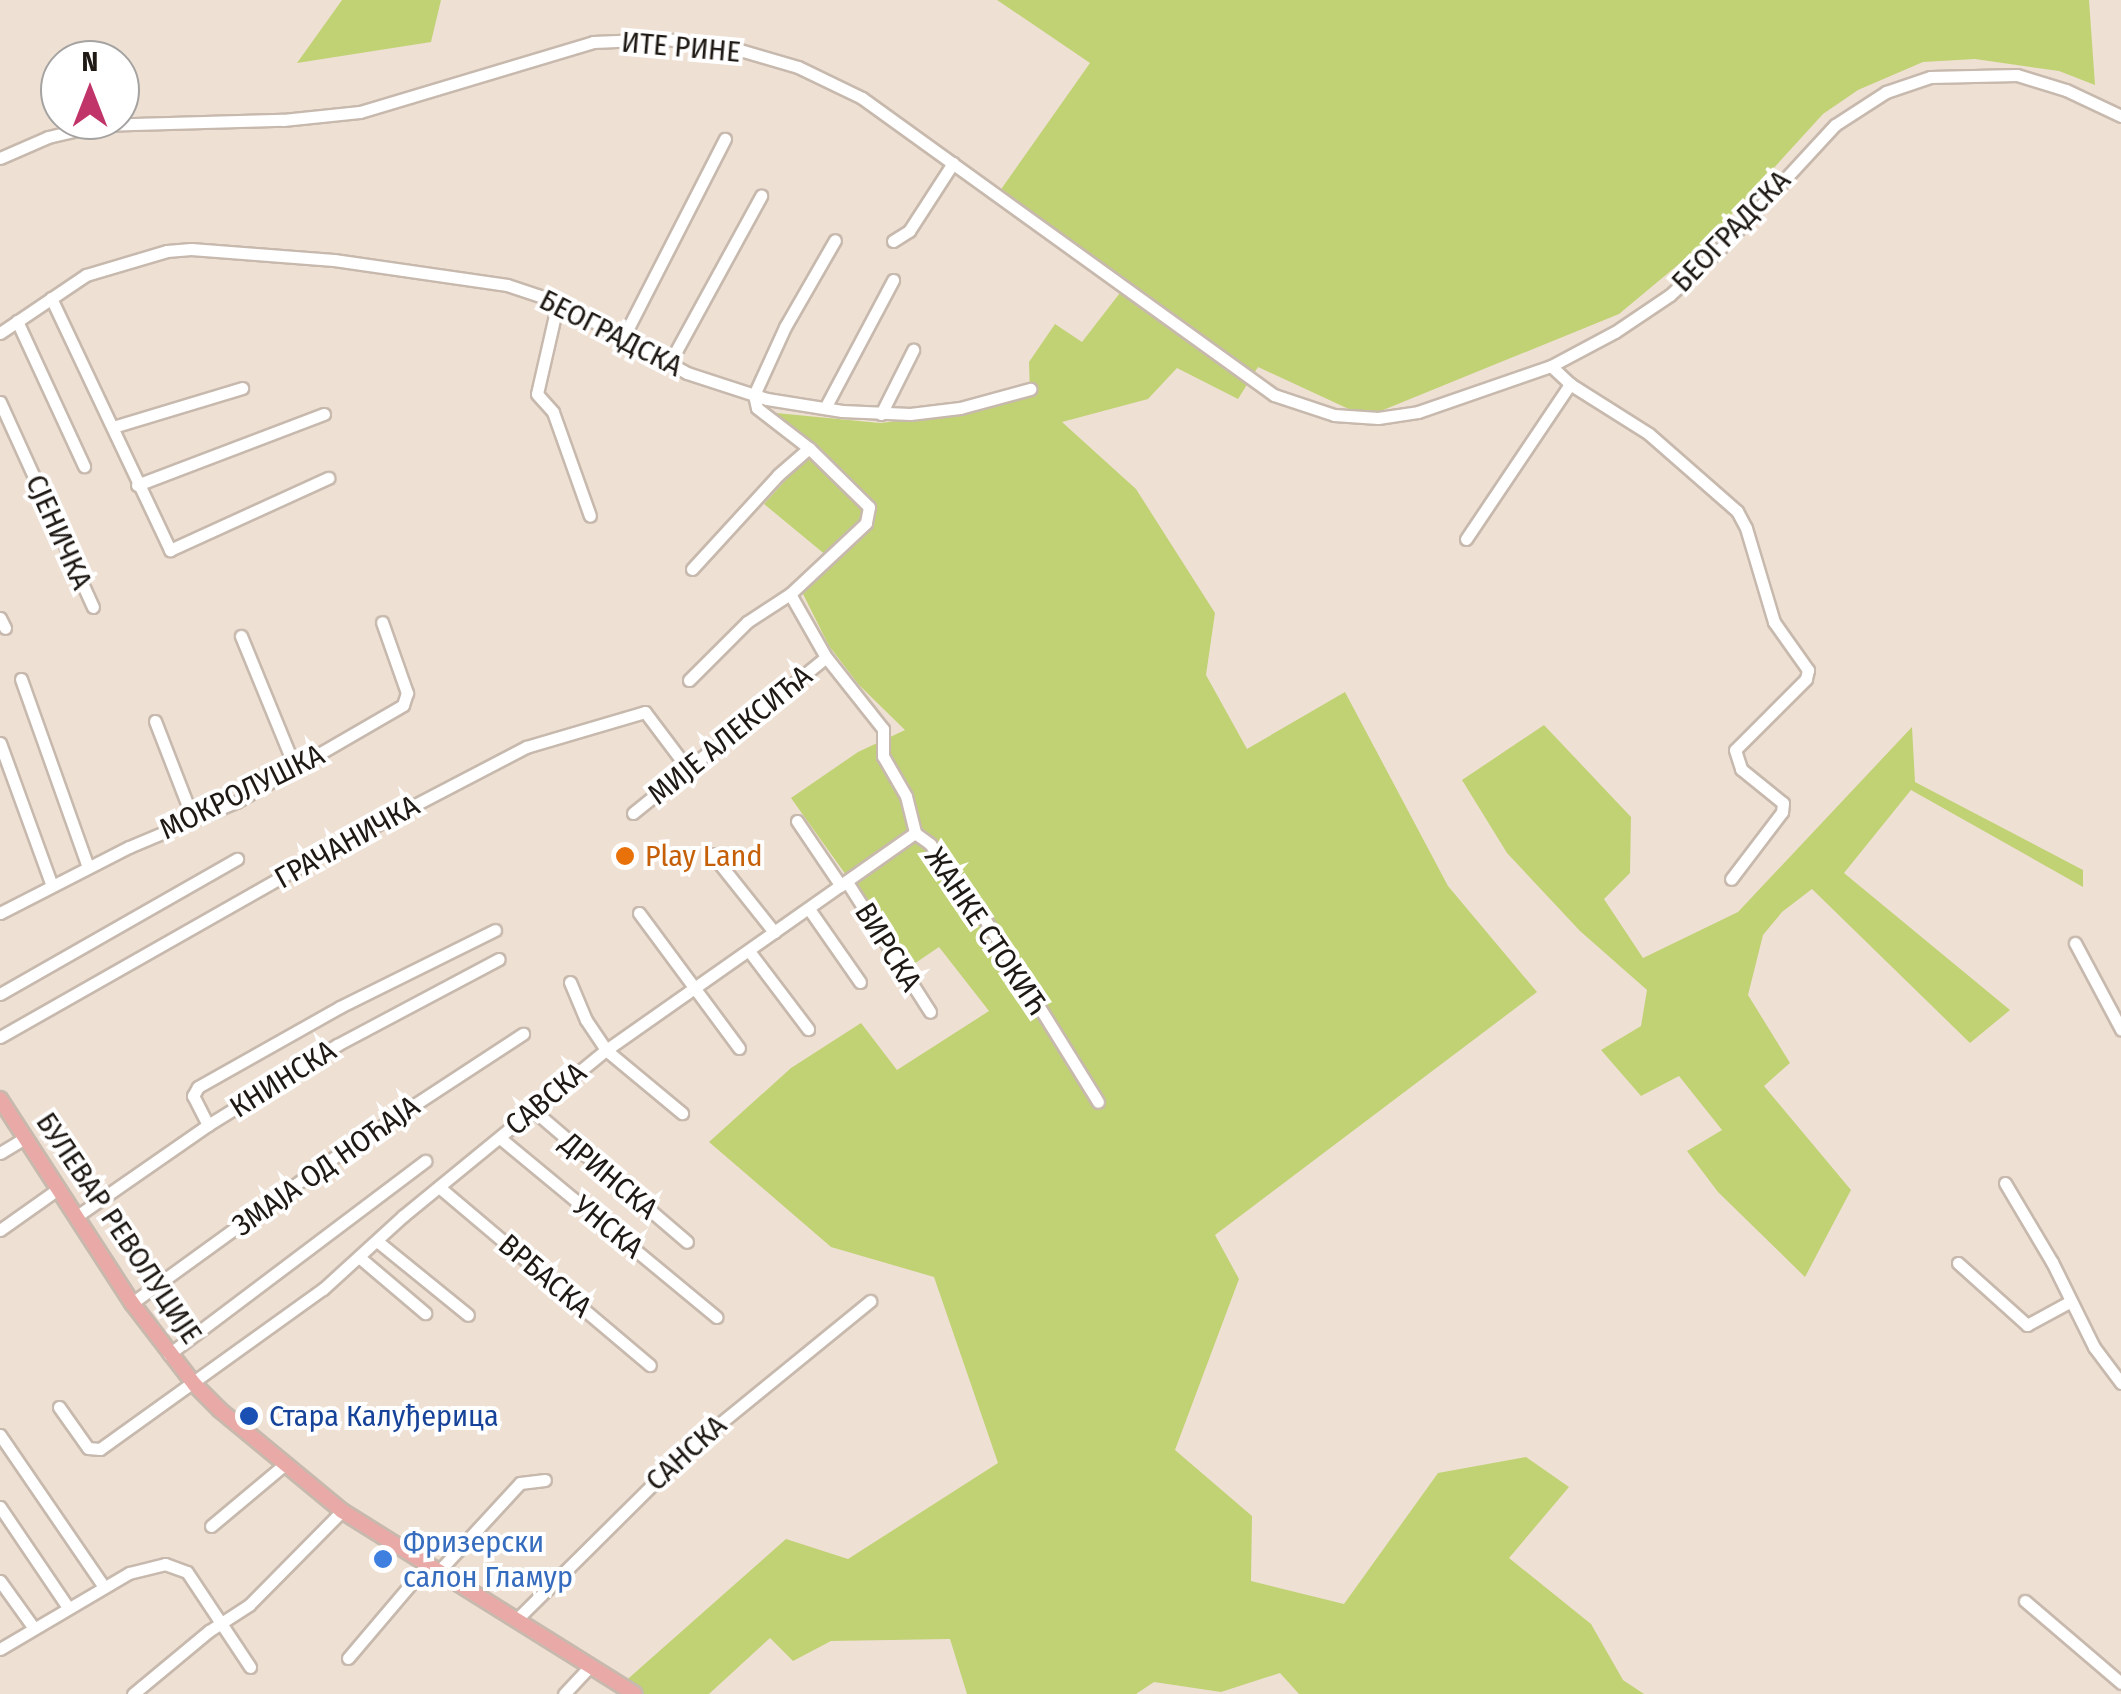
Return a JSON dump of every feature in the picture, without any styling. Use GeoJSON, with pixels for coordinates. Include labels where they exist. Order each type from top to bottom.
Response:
{"type":"FeatureCollection","features":[{"type":"Feature","properties":{"kind":"main road","name":"БУЛЕВАР РЕВОЛУЦИЈЕ"},"geometry":{"type":"LineString","coordinates":[[0,1100],[132,1303],[195,1385],[284,1465],[342,1510],[634,1694]]}},
{"type":"Feature","properties":{"kind":"street","name":"ИТЕ РИНЕ"},"geometry":{"type":"LineString","coordinates":[[0,158],[48,138],[99,125],[300,119],[360,112],[552,51],[610,40],[665,39],[726,46],[798,66],[862,98],[1274,395]]}},
{"type":"Feature","properties":{"kind":"street","name":"БЕОГРАДСКА"},"geometry":{"type":"LineString","coordinates":[[1274,395],[1344,416],[1398,416],[1551,366],[1670,295],[1726,243],[1835,125],[1886,92],[1945,75],[2016,75],[2066,90],[2121,116]]}},
{"type":"Feature","properties":{"kind":"street"},"geometry":{"type":"LineString","coordinates":[[622,340],[725,139]]}},
{"type":"Feature","properties":{"kind":"street"},"geometry":{"type":"LineString","coordinates":[[893,241],[908,231],[954,163]]}},
{"type":"Feature","properties":{"kind":"street"},"geometry":{"type":"LineString","coordinates":[[669,364],[761,196]]}},
{"type":"Feature","properties":{"kind":"street"},"geometry":{"type":"LineString","coordinates":[[689,680],[746,622],[790,594],[866,523],[870,514],[865,500],[809,448],[757,408],[754,395],[785,327],[835,240]]}},
{"type":"Feature","properties":{"kind":"street","name":"БЕОГРАДСКА"},"geometry":{"type":"LineString","coordinates":[[0,333],[73,282],[121,262],[191,249],[448,274],[507,285],[558,302],[669,364],[754,395],[825,408],[881,414],[960,408],[1030,389]]}},
{"type":"Feature","properties":{"kind":"street"},"geometry":{"type":"LineString","coordinates":[[825,408],[893,280]]}},
{"type":"Feature","properties":{"kind":"street"},"geometry":{"type":"LineString","coordinates":[[51,298],[168,548],[174,550],[328,478]]}},
{"type":"Feature","properties":{"kind":"street"},"geometry":{"type":"LineString","coordinates":[[558,302],[536,394],[553,412],[590,516]]}},
{"type":"Feature","properties":{"kind":"street"},"geometry":{"type":"LineString","coordinates":[[17,321],[84,466]]}},
{"type":"Feature","properties":{"kind":"street"},"geometry":{"type":"LineString","coordinates":[[881,414],[913,350]]}},
{"type":"Feature","properties":{"kind":"street"},"geometry":{"type":"LineString","coordinates":[[1551,366],[1570,384],[1649,434],[1736,511],[1746,528],[1774,622],[1808,670],[1806,679],[1735,750],[1741,769],[1783,803],[1782,812],[1731,880]]}},
{"type":"Feature","properties":{"kind":"street"},"geometry":{"type":"LineString","coordinates":[[1466,539],[1570,384]]}},
{"type":"Feature","properties":{"kind":"street"},"geometry":{"type":"LineString","coordinates":[[113,427],[242,388]]}},
{"type":"Feature","properties":{"kind":"street","name":"СЈЕНИЧКА"},"geometry":{"type":"LineString","coordinates":[[0,402],[93,607]]}},
{"type":"Feature","properties":{"kind":"street"},"geometry":{"type":"LineString","coordinates":[[137,484],[324,414]]}},
{"type":"Feature","properties":{"kind":"street"},"geometry":{"type":"LineString","coordinates":[[692,569],[778,475],[809,448]]}},
{"type":"Feature","properties":{"kind":"street","name":"ЖАНКЕ СТОКИЋ"},"geometry":{"type":"LineString","coordinates":[[790,594],[826,656],[883,729],[883,756],[906,796],[914,834],[930,844],[981,913],[1098,1102]]}},
{"type":"Feature","properties":{"kind":"street","name":"МОКРОЛУШКА"},"geometry":{"type":"LineString","coordinates":[[0,914],[88,867],[296,770],[407,700],[382,622]]}},
{"type":"Feature","properties":{"kind":"street"},"geometry":{"type":"LineString","coordinates":[[241,636],[296,770]]}},
{"type":"Feature","properties":{"kind":"street","name":"МИЈЕ АЛЕКСИЋА"},"geometry":{"type":"LineString","coordinates":[[633,813],[826,656]]}},
{"type":"Feature","properties":{"kind":"street"},"geometry":{"type":"LineString","coordinates":[[21,679],[88,867]]}},
{"type":"Feature","properties":{"kind":"street","name":"ГРАЧАНИЧКА"},"geometry":{"type":"LineString","coordinates":[[0,1037],[340,844],[526,747],[645,712],[688,768]]}},
{"type":"Feature","properties":{"kind":"street"},"geometry":{"type":"LineString","coordinates":[[155,721],[193,819]]}},
{"type":"Feature","properties":{"kind":"street"},"geometry":{"type":"LineString","coordinates":[[0,743],[52,886]]}},
{"type":"Feature","properties":{"kind":"street","name":"ВИРСКА"},"geometry":{"type":"LineString","coordinates":[[797,820],[930,1012]]}},
{"type":"Feature","properties":{"kind":"street","name":"САВСКА"},"geometry":{"type":"LineString","coordinates":[[195,1385],[359,1258],[606,1050],[914,834]]}},
{"type":"Feature","properties":{"kind":"street"},"geometry":{"type":"LineString","coordinates":[[712,854],[774,932]]}},
{"type":"Feature","properties":{"kind":"street"},"geometry":{"type":"LineString","coordinates":[[0,994],[237,859]]}},
{"type":"Feature","properties":{"kind":"street"},"geometry":{"type":"LineString","coordinates":[[808,909],[860,982]]}},
{"type":"Feature","properties":{"kind":"street"},"geometry":{"type":"LineString","coordinates":[[639,912],[739,1048]]}},
{"type":"Feature","properties":{"kind":"street"},"geometry":{"type":"LineString","coordinates":[[208,1125],[193,1096],[202,1084],[340,1007],[495,930]]}},
{"type":"Feature","properties":{"kind":"street"},"geometry":{"type":"LineString","coordinates":[[2075,943],[2121,1029]]}},
{"type":"Feature","properties":{"kind":"street"},"geometry":{"type":"LineString","coordinates":[[749,951],[808,1029]]}},
{"type":"Feature","properties":{"kind":"street","name":"КНИНСКА"},"geometry":{"type":"LineString","coordinates":[[77,1216],[208,1125],[394,1011],[499,959]]}},
{"type":"Feature","properties":{"kind":"street"},"geometry":{"type":"LineString","coordinates":[[570,982],[586,1020],[606,1050],[682,1113]]}},
{"type":"Feature","properties":{"kind":"street","name":"ЗМАЈА ОД НОЋАЈА"},"geometry":{"type":"LineString","coordinates":[[132,1303],[324,1164],[523,1034]]}},
{"type":"Feature","properties":{"kind":"street","name":"ДРИНСКА"},"geometry":{"type":"LineString","coordinates":[[532,1109],[687,1242]]}},
{"type":"Feature","properties":{"kind":"street"},"geometry":{"type":"LineString","coordinates":[[0,1153],[25,1138]]}},
{"type":"Feature","properties":{"kind":"street","name":"УНСКА"},"geometry":{"type":"LineString","coordinates":[[500,1138],[716,1317]]}},
{"type":"Feature","properties":{"kind":"street"},"geometry":{"type":"LineString","coordinates":[[169,1354],[425,1161]]}},
{"type":"Feature","properties":{"kind":"street"},"geometry":{"type":"LineString","coordinates":[[2004,1183],[2094,1347],[2121,1382]]}},
{"type":"Feature","properties":{"kind":"street","name":"ВРБАСКА"},"geometry":{"type":"LineString","coordinates":[[439,1188],[650,1365]]}},
{"type":"Feature","properties":{"kind":"street"},"geometry":{"type":"LineString","coordinates":[[0,1230],[58,1189]]}},
{"type":"Feature","properties":{"kind":"street"},"geometry":{"type":"LineString","coordinates":[[377,1241],[468,1315]]}},
{"type":"Feature","properties":{"kind":"street"},"geometry":{"type":"LineString","coordinates":[[359,1258],[425,1313]]}},
{"type":"Feature","properties":{"kind":"street"},"geometry":{"type":"LineString","coordinates":[[1958,1263],[2027,1325],[2072,1301]]}},
{"type":"Feature","properties":{"kind":"street","name":"САНСКА"},"geometry":{"type":"LineString","coordinates":[[516,1620],[685,1452],[870,1301]]}},
{"type":"Feature","properties":{"kind":"street","name":"БУЛЕВАР РЕВОЛУЦИЈЕ"},"geometry":{"type":"LineString","coordinates":[[59,1407],[90,1449],[98,1450],[195,1385]]}},
{"type":"Feature","properties":{"kind":"street"},"geometry":{"type":"LineString","coordinates":[[0,1435],[104,1586]]}},
{"type":"Feature","properties":{"kind":"street"},"geometry":{"type":"LineString","coordinates":[[211,1526],[284,1465]]}},
{"type":"Feature","properties":{"kind":"street"},"geometry":{"type":"LineString","coordinates":[[348,1658],[520,1483],[545,1480]]}},
{"type":"Feature","properties":{"kind":"street"},"geometry":{"type":"LineString","coordinates":[[0,1507],[67,1606]]}},
{"type":"Feature","properties":{"kind":"street"},"geometry":{"type":"LineString","coordinates":[[133,1694],[249,1605],[342,1510]]}},
{"type":"Feature","properties":{"kind":"street"},"geometry":{"type":"LineString","coordinates":[[0,1628],[6,1645],[104,1586],[150,1565],[178,1566],[250,1667]]}},
{"type":"Feature","properties":{"kind":"street"},"geometry":{"type":"LineString","coordinates":[[0,1580],[33,1627]]}},
{"type":"Feature","properties":{"kind":"street"},"geometry":{"type":"LineString","coordinates":[[2025,1602],[2121,1682]]}},
{"type":"Feature","properties":{"kind":"street"},"geometry":{"type":"LineString","coordinates":[[564,1694],[590,1666]]}},
{"type":"Feature","properties":{"kind":"green space"},"geometry":{"type":"Polygon","coordinates":[[[342,0],[441,0],[431,42],[297,63],[342,0]]]}},
{"type":"Feature","properties":{"kind":"green space"},"geometry":{"type":"Polygon","coordinates":[[[997,0],[2089,0],[2095,85],[2059,71],[1975,59],[1923,62],[1858,90],[1823,114],[1709,239],[1619,314],[1366,417],[1258,367],[1238,399],[1177,368],[1148,399],[1062,422],[1136,489],[1215,613],[1206,675],[1247,749],[1345,692],[1448,886],[1537,992],[1215,1235],[1239,1279],[1175,1450],[1252,1516],[1251,1581],[1344,1604],[1438,1473],[1526,1457],[1569,1487],[1509,1558],[1591,1624],[1623,1680],[1644,1694],[1299,1694],[1280,1673],[1221,1692],[1154,1682],[1136,1694],[967,1694],[950,1639],[831,1641],[793,1661],[770,1638],[709,1694],[635,1694],[621,1685],[786,1539],[848,1559],[998,1463],[934,1277],[831,1247],[709,1142],[791,1068],[861,1023],[897,1070],[989,1011],[939,947],[911,966],[791,798],[858,752],[905,730],[859,685],[829,646],[802,592],[827,556],[764,504],[810,453],[776,413],[880,423],[963,414],[1030,395],[1029,362],[1055,324],[1082,342],[1123,289],[997,195],[1090,63],[997,0]]]}},
{"type":"Feature","properties":{"kind":"green space"},"geometry":{"type":"Polygon","coordinates":[[[1544,725],[1631,817],[1630,873],[1604,899],[1643,958],[1738,912],[1912,727],[1915,782],[2083,870],[2083,887],[1911,790],[1844,873],[2010,1010],[1970,1043],[1812,889],[1782,912],[1763,935],[1748,995],[1790,1063],[1764,1086],[1851,1190],[1805,1277],[1718,1192],[1687,1151],[1722,1130],[1679,1076],[1641,1096],[1601,1050],[1641,1026],[1647,990],[1580,931],[1507,853],[1462,780],[1544,725]]]}},
{"type":"Feature","properties":{"kind":"place","name":"Play Land"},"geometry":{"type":"Point","coordinates":[625,856]}},
{"type":"Feature","properties":{"kind":"place","name":"Стара Калуђерица"},"geometry":{"type":"Point","coordinates":[249,1416]}},
{"type":"Feature","properties":{"kind":"place","name":"Фризерски салон Гламур"},"geometry":{"type":"Point","coordinates":[383,1559]}}]}
